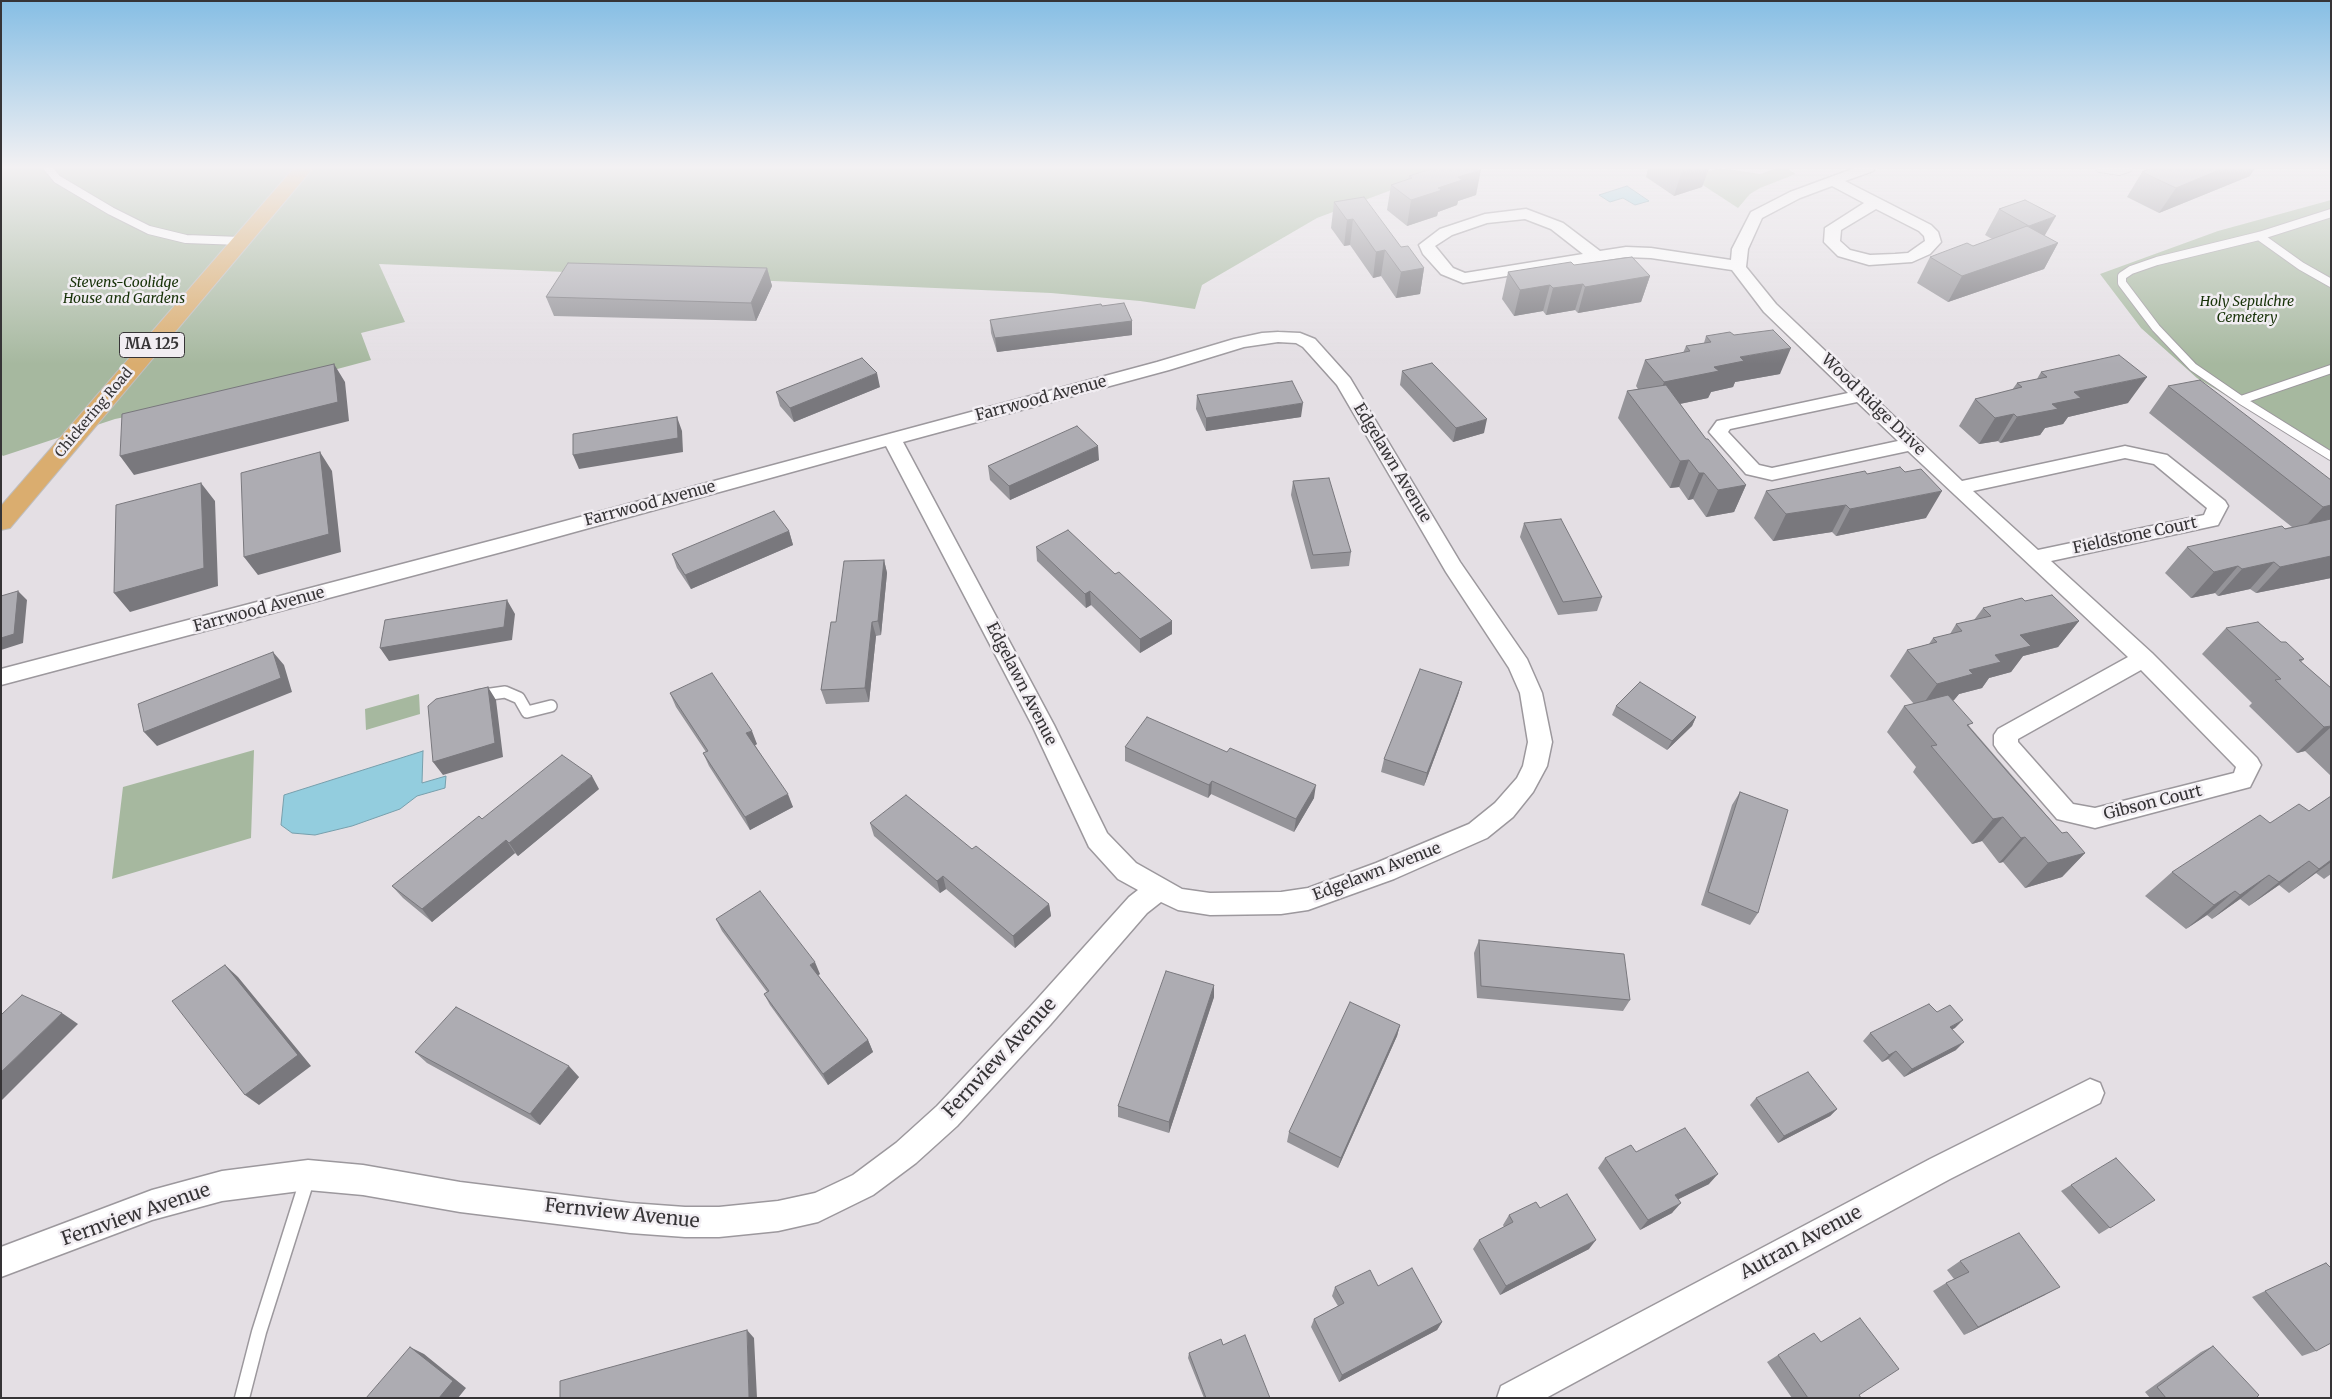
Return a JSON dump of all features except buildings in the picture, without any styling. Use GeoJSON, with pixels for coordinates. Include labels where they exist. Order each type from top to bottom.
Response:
{"type":"FeatureCollection","features":[{"type":"Feature","properties":{"kind":"main road","name":"Chickering Road"},"geometry":{"type":"LineString","coordinates":[[1,522],[248,233]]}},
{"type":"Feature","properties":{"kind":"street"},"geometry":{"type":"LineString","coordinates":[[1444,233],[1427,245],[1429,251],[1447,272],[1463,278],[1626,252],[1651,253],[1737,266],[1740,249],[1747,233]]}},
{"type":"Feature","properties":{"kind":"street"},"geometry":{"type":"LineString","coordinates":[[1566,233],[1596,256]]}},
{"type":"Feature","properties":{"kind":"street"},"geometry":{"type":"LineString","coordinates":[[1833,233],[1832,242],[1844,253],[1870,260],[1895,259],[1912,256],[1924,251],[1933,242],[1930,233]]}},
{"type":"Feature","properties":{"kind":"street","name":"Wood Ridge Drive"},"geometry":{"type":"LineString","coordinates":[[1737,266],[1770,308],[1958,488],[2144,659]]}},
{"type":"Feature","properties":{"kind":"street","name":"Farrwood Avenue"},"geometry":{"type":"LineString","coordinates":[[1,677],[363,582],[1262,338],[1300,338]]}},
{"type":"Feature","properties":{"kind":"street","name":"Edgelawn Avenue"},"geometry":{"type":"LineString","coordinates":[[892,439],[1043,725],[1098,840],[1127,872],[1178,898],[1210,904],[1282,903],[1308,899],[1386,871],[1478,831],[1504,810],[1525,786],[1535,766],[1540,742],[1531,693],[1520,665],[1453,567],[1344,382],[1309,344],[1300,338]]}},
{"type":"Feature","properties":{"kind":"street"},"geometry":{"type":"LineString","coordinates":[[1862,395],[1724,425],[1718,432],[1753,470],[1772,474],[1914,444]]}},
{"type":"Feature","properties":{"kind":"street","name":"Fieldstone Court"},"geometry":{"type":"LineString","coordinates":[[1958,488],[2125,452],[2160,459],[2218,506],[2211,520],[2034,558]]}},
{"type":"Feature","properties":{"kind":"street","name":"Gibson Court"},"geometry":{"type":"LineString","coordinates":[[2144,659],[2249,765],[2242,780],[2095,818],[2066,812],[2006,745],[2006,735],[2116,672],[2144,659]]}},
{"type":"Feature","properties":{"kind":"street","name":"Fernview Avenue"},"geometry":{"type":"LineString","coordinates":[[1,1262],[152,1205],[222,1186],[308,1175],[348,1178],[460,1197],[630,1218],[685,1222],[720,1222],[778,1216],[818,1207],[863,1185],[906,1153],[947,1116],[1040,1016],[1138,905],[1159,889]]}},
{"type":"Feature","properties":{"kind":"street","name":"Autran Avenue"},"geometry":{"type":"LineString","coordinates":[[1514,1398],[1940,1169],[2090,1093]]}},
{"type":"Feature","properties":{"kind":"lane"},"geometry":{"type":"LineString","coordinates":[[163,233],[186,239],[241,241]]}},
{"type":"Feature","properties":{"kind":"lane"},"geometry":{"type":"LineString","coordinates":[[2267,233],[2157,261],[2131,270],[2122,276],[2122,283],[2156,328],[2193,367],[2241,400],[2331,456]]}},
{"type":"Feature","properties":{"kind":"lane"},"geometry":{"type":"LineString","coordinates":[[2259,236],[2301,266],[2331,283]]}},
{"type":"Feature","properties":{"kind":"lane"},"geometry":{"type":"LineString","coordinates":[[2241,400],[2331,369]]}},
{"type":"Feature","properties":{"kind":"lane"},"geometry":{"type":"LineString","coordinates":[[463,699],[506,692],[519,698],[527,712],[551,706]]}},
{"type":"Feature","properties":{"kind":"lane"},"geometry":{"type":"LineString","coordinates":[[242,1398],[259,1332],[308,1175]]}},
{"type":"Feature","properties":{"kind":"green space","name":"Stevens-Coolidge House and Gardens"},"geometry":{"type":"Polygon","coordinates":[[[1,233],[1291,233],[1202,285],[1195,309],[1140,301],[1051,293],[379,264],[405,322],[361,333],[371,360],[255,391],[115,419],[3,456],[1,454],[1,233]]]}},
{"type":"Feature","properties":{"kind":"green space","name":"Holy Sepulchre Cemetery"},"geometry":{"type":"Polygon","coordinates":[[[2212,233],[2331,233],[2331,458],[2197,378],[2141,328],[2100,274],[2212,233]]]}},
{"type":"Feature","properties":{"kind":"green space"},"geometry":{"type":"Polygon","coordinates":[[[419,694],[420,714],[366,730],[365,709],[419,694]]]}},
{"type":"Feature","properties":{"kind":"green space"},"geometry":{"type":"Polygon","coordinates":[[[254,750],[251,838],[112,879],[123,787],[254,750]]]}},
{"type":"Feature","properties":{"kind":"water"},"geometry":{"type":"Polygon","coordinates":[[[423,751],[422,783],[446,776],[445,788],[417,796],[400,809],[352,826],[315,835],[292,833],[281,825],[284,795],[423,751]]]}}]}
